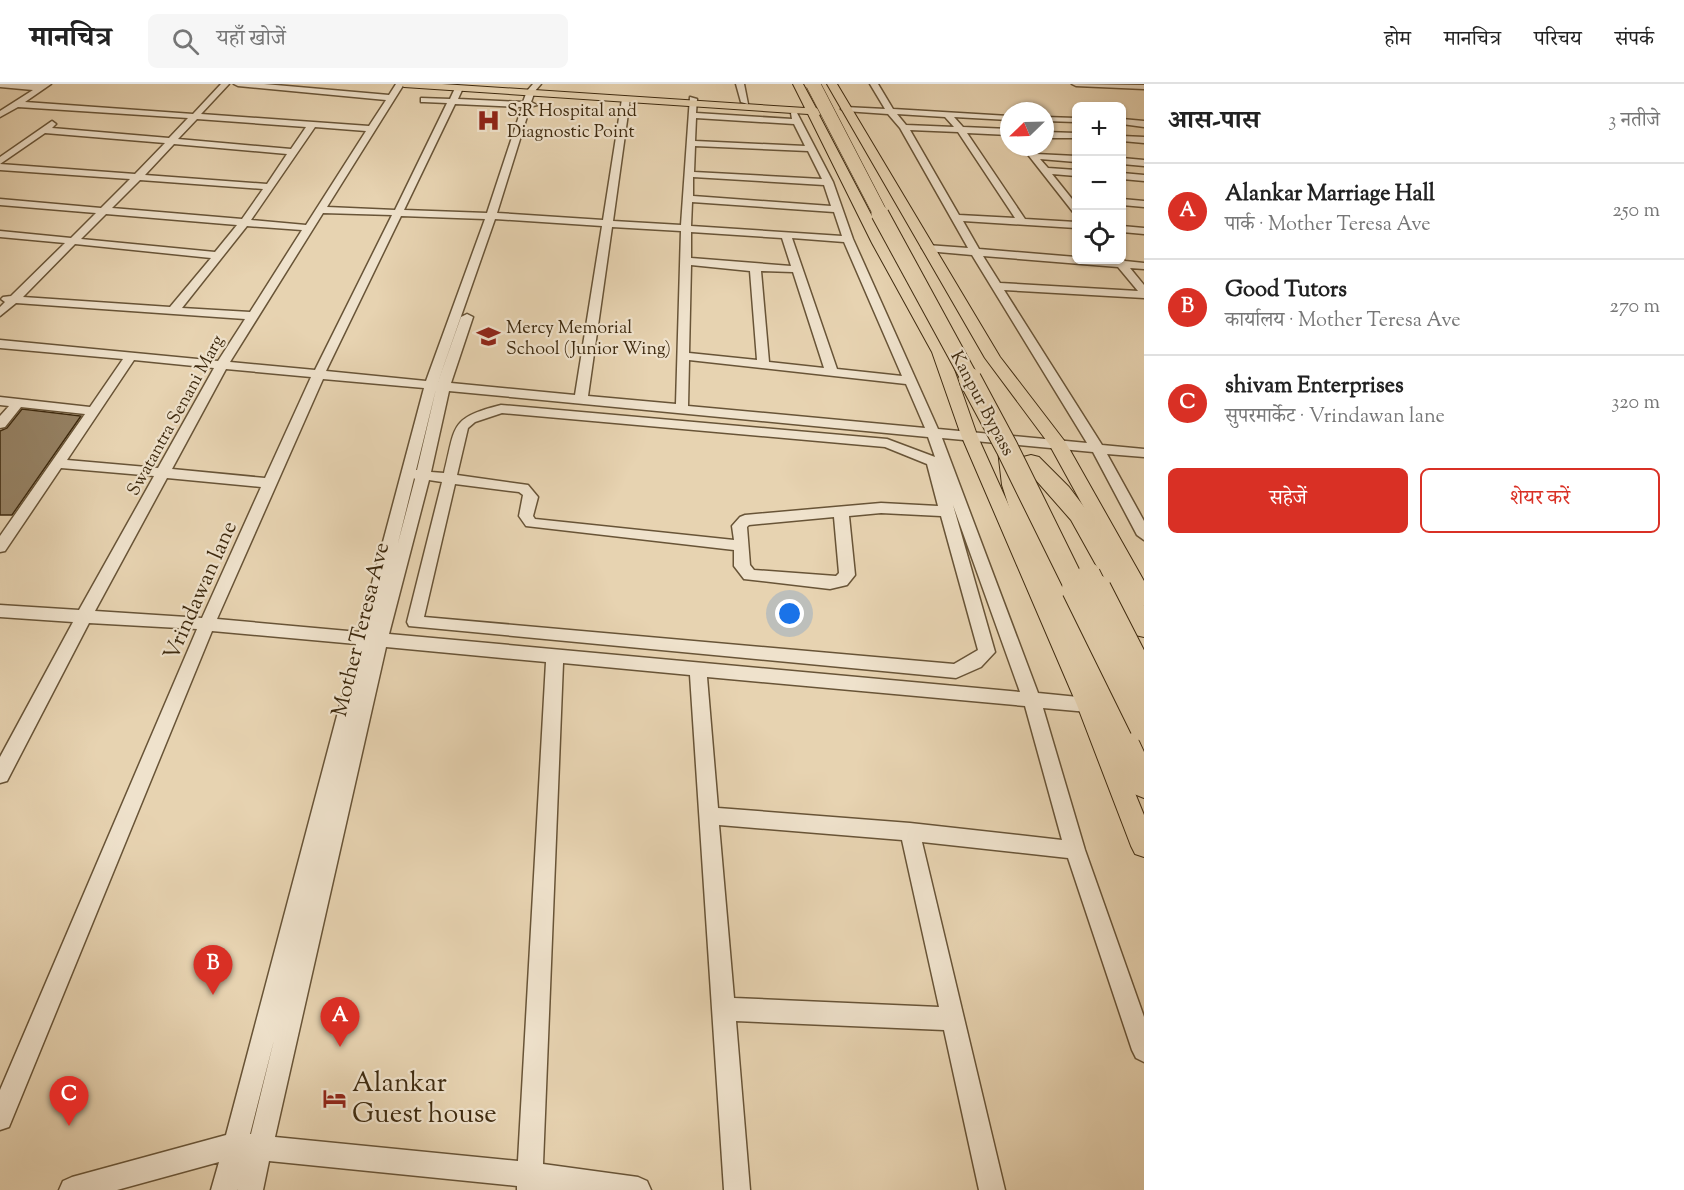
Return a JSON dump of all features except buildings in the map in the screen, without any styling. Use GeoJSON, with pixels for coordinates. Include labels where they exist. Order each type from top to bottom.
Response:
{"type":"FeatureCollection","features":[{"type":"Feature","properties":{"kind":"highway","name":"Kanpur Bypass"},"geometry":{"type":"LineString","coordinates":[[813,84],[853,164],[1007,448],[1144,727]]}},
{"type":"Feature","properties":{"kind":"highway","name":"Kanpur Bypass"},"geometry":{"type":"LineString","coordinates":[[822,84],[1031,462],[1144,681]]}},
{"type":"Feature","properties":{"kind":"highway"},"geometry":{"type":"LineString","coordinates":[[1007,448],[1013,485],[1023,513],[1144,785]]}},
{"type":"Feature","properties":{"kind":"highway"},"geometry":{"type":"LineString","coordinates":[[1031,462],[1061,492],[1080,516],[1144,628]]}},
{"type":"Feature","properties":{"kind":"main road"},"geometry":{"type":"LineString","coordinates":[[402,84],[452,91],[693,101],[791,109],[807,113]]}},
{"type":"Feature","properties":{"kind":"main road"},"geometry":{"type":"LineString","coordinates":[[798,84],[807,113],[940,352],[969,435],[1088,705],[1144,846]]}},
{"type":"Feature","properties":{"kind":"main road"},"geometry":{"type":"LineString","coordinates":[[832,84],[993,358],[1057,443],[1144,599]]}},
{"type":"Feature","properties":{"kind":"main road"},"geometry":{"type":"LineString","coordinates":[[452,91],[745,102],[807,113],[847,112]]}},
{"type":"Feature","properties":{"kind":"street"},"geometry":{"type":"LineString","coordinates":[[0,313],[137,178],[225,84]]}},
{"type":"Feature","properties":{"kind":"street"},"geometry":{"type":"LineString","coordinates":[[238,84],[393,98]]}},
{"type":"Feature","properties":{"kind":"street","name":"Swatantra Senani Marg"},"geometry":{"type":"LineString","coordinates":[[0,775],[84,616],[222,365],[251,316],[402,84]]}},
{"type":"Feature","properties":{"kind":"street"},"geometry":{"type":"LineString","coordinates":[[740,84],[745,102]]}},
{"type":"Feature","properties":{"kind":"street"},"geometry":{"type":"LineString","coordinates":[[874,84],[887,112],[904,127],[975,252],[1097,448],[1144,535]]}},
{"type":"Feature","properties":{"kind":"street"},"geometry":{"type":"LineString","coordinates":[[1076,84],[1143,87]]}},
{"type":"Feature","properties":{"kind":"street"},"geometry":{"type":"LineString","coordinates":[[0,85],[44,86]]}},
{"type":"Feature","properties":{"kind":"street"},"geometry":{"type":"LineString","coordinates":[[0,115],[44,86]]}},
{"type":"Feature","properties":{"kind":"street"},"geometry":{"type":"LineString","coordinates":[[424,100],[452,91]]}},
{"type":"Feature","properties":{"kind":"street","name":"Vrindawan lane"},"geometry":{"type":"LineString","coordinates":[[0,1118],[207,624],[319,374],[398,212],[452,91]]}},
{"type":"Feature","properties":{"kind":"street","name":"Mother Teresa Ave"},"geometry":{"type":"LineString","coordinates":[[250,1190],[373,639],[437,385],[496,216],[533,94]]}},
{"type":"Feature","properties":{"kind":"street"},"geometry":{"type":"LineString","coordinates":[[581,399],[626,99]]}},
{"type":"Feature","properties":{"kind":"street"},"geometry":{"type":"LineString","coordinates":[[682,408],[686,230],[693,101]]}},
{"type":"Feature","properties":{"kind":"street"},"geometry":{"type":"LineString","coordinates":[[17,104],[373,129]]}},
{"type":"Feature","properties":{"kind":"street"},"geometry":{"type":"LineString","coordinates":[[0,161],[75,109]]}},
{"type":"Feature","properties":{"kind":"street"},"geometry":{"type":"LineString","coordinates":[[791,109],[807,113]]}},
{"type":"Feature","properties":{"kind":"street"},"geometry":{"type":"LineString","coordinates":[[847,112],[1000,117]]}},
{"type":"Feature","properties":{"kind":"street"},"geometry":{"type":"LineString","coordinates":[[693,115],[807,113]]}},
{"type":"Feature","properties":{"kind":"street"},"geometry":{"type":"LineString","coordinates":[[807,113],[812,149],[828,182],[848,239],[933,432],[1032,701],[1075,850],[1144,1050]]}},
{"type":"Feature","properties":{"kind":"street"},"geometry":{"type":"LineString","coordinates":[[947,114],[960,129],[1022,222]]}},
{"type":"Feature","properties":{"kind":"street"},"geometry":{"type":"LineString","coordinates":[[1054,119],[1072,120]]}},
{"type":"Feature","properties":{"kind":"street"},"geometry":{"type":"LineString","coordinates":[[1126,122],[1144,124]]}},
{"type":"Feature","properties":{"kind":"street"},"geometry":{"type":"LineString","coordinates":[[172,311],[245,222],[312,125]]}},
{"type":"Feature","properties":{"kind":"street"},"geometry":{"type":"LineString","coordinates":[[904,127],[1000,131]]}},
{"type":"Feature","properties":{"kind":"street"},"geometry":{"type":"LineString","coordinates":[[44,130],[294,152]]}},
{"type":"Feature","properties":{"kind":"street"},"geometry":{"type":"LineString","coordinates":[[1054,135],[1072,136]]}},
{"type":"Feature","properties":{"kind":"street"},"geometry":{"type":"LineString","coordinates":[[1126,139],[1144,140]]}},
{"type":"Feature","properties":{"kind":"street"},"geometry":{"type":"LineString","coordinates":[[691,143],[812,149]]}},
{"type":"Feature","properties":{"kind":"street"},"geometry":{"type":"LineString","coordinates":[[1033,156],[1072,159]]}},
{"type":"Feature","properties":{"kind":"street"},"geometry":{"type":"LineString","coordinates":[[1033,156],[1072,198]]}},
{"type":"Feature","properties":{"kind":"street"},"geometry":{"type":"LineString","coordinates":[[1126,161],[1144,163]]}},
{"type":"Feature","properties":{"kind":"street"},"geometry":{"type":"LineString","coordinates":[[0,167],[269,187]]}},
{"type":"Feature","properties":{"kind":"street"},"geometry":{"type":"LineString","coordinates":[[1045,171],[1072,173]]}},
{"type":"Feature","properties":{"kind":"street"},"geometry":{"type":"LineString","coordinates":[[689,174],[828,182]]}},
{"type":"Feature","properties":{"kind":"street"},"geometry":{"type":"LineString","coordinates":[[1126,177],[1144,178]]}},
{"type":"Feature","properties":{"kind":"street"},"geometry":{"type":"LineString","coordinates":[[688,200],[838,209]]}},
{"type":"Feature","properties":{"kind":"street"},"geometry":{"type":"LineString","coordinates":[[0,202],[106,209],[309,228]]}},
{"type":"Feature","properties":{"kind":"street"},"geometry":{"type":"LineString","coordinates":[[1126,202],[1144,204]]}},
{"type":"Feature","properties":{"kind":"street"},"geometry":{"type":"LineString","coordinates":[[321,210],[496,216],[848,239]]}},
{"type":"Feature","properties":{"kind":"street"},"geometry":{"type":"LineString","coordinates":[[956,218],[1072,225]]}},
{"type":"Feature","properties":{"kind":"street"},"geometry":{"type":"LineString","coordinates":[[1126,229],[1144,231]]}},
{"type":"Feature","properties":{"kind":"street"},"geometry":{"type":"LineString","coordinates":[[0,234],[218,255]]}},
{"type":"Feature","properties":{"kind":"street"},"geometry":{"type":"LineString","coordinates":[[786,236],[832,372]]}},
{"type":"Feature","properties":{"kind":"street"},"geometry":{"type":"LineString","coordinates":[[927,248],[1072,259]]}},
{"type":"Feature","properties":{"kind":"street"},"geometry":{"type":"LineString","coordinates":[[685,261],[755,268],[797,269]]}},
{"type":"Feature","properties":{"kind":"street"},"geometry":{"type":"LineString","coordinates":[[1126,263],[1144,266]]}},
{"type":"Feature","properties":{"kind":"street"},"geometry":{"type":"LineString","coordinates":[[1121,264],[1144,294]]}},
{"type":"Feature","properties":{"kind":"street"},"geometry":{"type":"LineString","coordinates":[[755,268],[763,365]]}},
{"type":"Feature","properties":{"kind":"street"},"geometry":{"type":"LineString","coordinates":[[996,286],[1144,294]]}},
{"type":"Feature","properties":{"kind":"street"},"geometry":{"type":"LineString","coordinates":[[0,298],[251,316]]}},
{"type":"Feature","properties":{"kind":"street"},"geometry":{"type":"LineString","coordinates":[[0,344],[1144,453]]}},
{"type":"Feature","properties":{"kind":"street"},"geometry":{"type":"LineString","coordinates":[[0,547],[131,356]]}},
{"type":"Feature","properties":{"kind":"street"},"geometry":{"type":"LineString","coordinates":[[683,356],[910,381]]}},
{"type":"Feature","properties":{"kind":"street"},"geometry":{"type":"LineString","coordinates":[[0,401],[93,411]]}},
{"type":"Feature","properties":{"kind":"street"},"geometry":{"type":"LineString","coordinates":[[0,424],[18,403]]}},
{"type":"Feature","properties":{"kind":"street"},"geometry":{"type":"LineString","coordinates":[[501,409],[887,443],[933,461],[947,511],[987,652],[975,663],[956,671],[415,622],[462,427],[470,419],[501,409]]}},
{"type":"Feature","properties":{"kind":"street"},"geometry":{"type":"LineString","coordinates":[[57,464],[271,483]]}},
{"type":"Feature","properties":{"kind":"street"},"geometry":{"type":"LineString","coordinates":[[416,474],[526,489],[531,496],[526,518],[531,523],[742,546]]}},
{"type":"Feature","properties":{"kind":"street"},"geometry":{"type":"LineString","coordinates":[[841,510],[847,575],[841,581],[830,583],[749,575],[742,566],[739,526],[745,520],[841,510],[904,508],[947,511]]}},
{"type":"Feature","properties":{"kind":"street"},"geometry":{"type":"LineString","coordinates":[[0,520],[17,521]]}},
{"type":"Feature","properties":{"kind":"street"},"geometry":{"type":"LineString","coordinates":[[0,611],[207,624],[1088,705]]}},
{"type":"Feature","properties":{"kind":"street"},"geometry":{"type":"LineString","coordinates":[[224,1190],[373,639]]}},
{"type":"Feature","properties":{"kind":"street"},"geometry":{"type":"LineString","coordinates":[[530,1182],[555,657]]}},
{"type":"Feature","properties":{"kind":"street"},"geometry":{"type":"LineString","coordinates":[[698,670],[711,816],[737,1190]]}},
{"type":"Feature","properties":{"kind":"street"},"geometry":{"type":"LineString","coordinates":[[711,816],[910,832],[1075,850]]}},
{"type":"Feature","properties":{"kind":"street"},"geometry":{"type":"LineString","coordinates":[[910,832],[992,1190]]}},
{"type":"Feature","properties":{"kind":"street"},"geometry":{"type":"LineString","coordinates":[[723,1009],[953,1019]]}},
{"type":"Feature","properties":{"kind":"street"},"geometry":{"type":"LineString","coordinates":[[72,1190],[235,1144],[530,1182],[638,1190]]}},
{"type":"Feature","properties":{"kind":"place","name":"S.R Hospital and Diagnostic Point"},"geometry":{"type":"Point","coordinates":[489,120]}},
{"type":"Feature","properties":{"kind":"place","name":"Mercy Memorial School (Junior Wing)"},"geometry":{"type":"Point","coordinates":[488,337]}},
{"type":"Feature","properties":{"kind":"place","name":"Good Tutors"},"geometry":{"type":"Point","coordinates":[213,995]}},
{"type":"Feature","properties":{"kind":"place","name":"Alankar Marriage Hall"},"geometry":{"type":"Point","coordinates":[340,1047]}},
{"type":"Feature","properties":{"kind":"place","name":"Alankar Guest house"},"geometry":{"type":"Point","coordinates":[334,1098]}},
{"type":"Feature","properties":{"kind":"place","name":"shivam Enterprises"},"geometry":{"type":"Point","coordinates":[69,1126]}}]}
